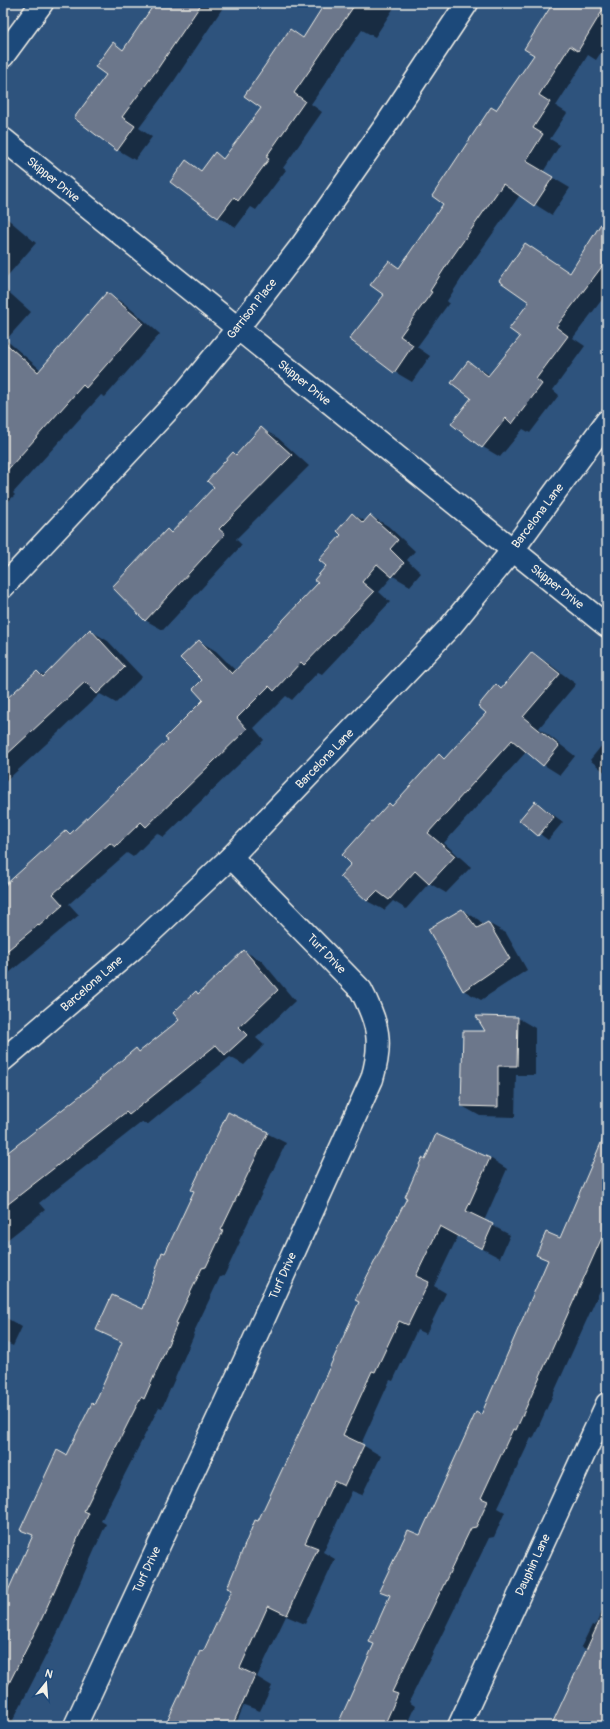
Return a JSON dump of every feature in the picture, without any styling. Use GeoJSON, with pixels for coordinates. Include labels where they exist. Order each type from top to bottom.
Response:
{"type":"FeatureCollection","features":[{"type":"Feature","properties":{"kind":"street"},"geometry":{"type":"LineString","coordinates":[[3,56],[42,3]]}},
{"type":"Feature","properties":{"kind":"street","name":"Garrison Place"},"geometry":{"type":"LineString","coordinates":[[3,588],[185,392],[237,329],[306,238],[388,122],[467,3]]}},
{"type":"Feature","properties":{"kind":"street","name":"Skipper Drive"},"geometry":{"type":"LineString","coordinates":[[3,139],[512,551],[607,626]]}},
{"type":"Feature","properties":{"kind":"street","name":"Barcelona Lane"},"geometry":{"type":"LineString","coordinates":[[3,1060],[133,949],[231,857],[450,628],[512,551],[607,421]]}},
{"type":"Feature","properties":{"kind":"street","name":"Turf Drive"},"geometry":{"type":"LineString","coordinates":[[75,1726],[251,1347],[372,1079],[377,1064],[378,1039],[373,1013],[360,990],[231,857]]}},
{"type":"Feature","properties":{"kind":"street","name":"Dauphin Lane"},"geometry":{"type":"LineString","coordinates":[[459,1726],[607,1404]]}},
{"type":"Feature","properties":{"kind":"building"},"geometry":{"type":"Polygon","coordinates":[[[155,3],[202,3],[156,71],[122,117],[135,126],[117,151],[74,118],[106,75],[95,67],[113,42],[123,50],[155,3]]]}},
{"type":"Feature","properties":{"kind":"building"},"geometry":{"type":"Polygon","coordinates":[[[325,3],[356,3],[294,93],[305,101],[266,157],[269,159],[238,201],[234,197],[218,218],[170,182],[186,160],[201,171],[215,152],[223,159],[261,108],[244,96],[290,29],[303,38],[325,3]]]}},
{"type":"Feature","properties":{"kind":"building"},"geometry":{"type":"Polygon","coordinates":[[[553,3],[607,3],[578,51],[570,46],[539,95],[550,102],[533,128],[543,134],[526,161],[553,177],[534,206],[503,184],[448,263],[430,291],[432,292],[400,336],[413,345],[394,373],[349,339],[384,295],[370,285],[389,261],[399,268],[443,204],[432,196],[491,107],[496,110],[534,55],[524,49],[553,3]]]}},
{"type":"Feature","properties":{"kind":"building"},"geometry":{"type":"Polygon","coordinates":[[[607,214],[607,260],[556,327],[568,336],[536,379],[542,384],[512,424],[506,418],[482,448],[451,424],[471,398],[451,383],[468,361],[488,376],[520,337],[509,329],[529,302],[499,281],[525,243],[570,273],[607,214]]]}},
{"type":"Feature","properties":{"kind":"building"},"geometry":{"type":"Polygon","coordinates":[[[107,292],[143,323],[86,388],[83,385],[3,475],[3,341],[38,372],[107,292]]]}},
{"type":"Feature","properties":{"kind":"building"},"geometry":{"type":"Polygon","coordinates":[[[261,427],[292,455],[219,529],[225,534],[145,621],[112,587],[167,529],[171,533],[214,487],[207,481],[233,452],[236,455],[261,427]]]}},
{"type":"Feature","properties":{"kind":"building"},"geometry":{"type":"Polygon","coordinates":[[[352,513],[363,523],[370,515],[398,540],[390,549],[404,563],[392,577],[377,564],[362,582],[374,592],[304,665],[301,662],[274,691],[269,686],[237,718],[247,729],[146,827],[141,822],[115,847],[110,843],[53,894],[63,905],[3,954],[3,887],[66,830],[70,834],[168,740],[165,738],[203,700],[193,689],[202,680],[180,658],[199,640],[232,674],[318,583],[314,580],[326,566],[319,560],[341,535],[337,531],[352,513]]]}},
{"type":"Feature","properties":{"kind":"building"},"geometry":{"type":"Polygon","coordinates":[[[90,629],[125,667],[97,694],[85,682],[3,758],[3,702],[37,671],[43,677],[90,629]]]}},
{"type":"Feature","properties":{"kind":"building"},"geometry":{"type":"Polygon","coordinates":[[[532,652],[560,674],[523,717],[559,746],[543,766],[512,740],[428,833],[455,856],[429,884],[415,871],[389,900],[377,891],[367,901],[340,876],[351,864],[342,855],[389,803],[392,806],[439,754],[444,759],[486,713],[478,706],[496,684],[501,689],[532,652]]]}},
{"type":"Feature","properties":{"kind":"building"},"geometry":{"type":"Polygon","coordinates":[[[535,801],[554,817],[538,836],[519,820],[535,801]]]}},
{"type":"Feature","properties":{"kind":"building"},"geometry":{"type":"Polygon","coordinates":[[[462,909],[477,928],[488,922],[510,959],[463,991],[428,929],[462,909]]]}},
{"type":"Feature","properties":{"kind":"building"},"geometry":{"type":"Polygon","coordinates":[[[244,950],[278,990],[239,1027],[247,1035],[225,1055],[216,1045],[129,1115],[126,1112],[3,1208],[3,1156],[100,1080],[99,1079],[136,1048],[139,1052],[179,1020],[173,1013],[196,991],[198,994],[244,950]]]}},
{"type":"Feature","properties":{"kind":"building"},"geometry":{"type":"Polygon","coordinates":[[[476,1016],[518,1017],[517,1066],[498,1066],[498,1107],[461,1106],[463,1031],[485,1031],[476,1016]]]}},
{"type":"Feature","properties":{"kind":"building"},"geometry":{"type":"Polygon","coordinates":[[[228,1112],[268,1132],[221,1230],[223,1231],[206,1267],[202,1268],[176,1323],[177,1324],[144,1399],[141,1397],[84,1511],[89,1513],[42,1618],[3,1695],[3,1602],[33,1535],[20,1530],[57,1450],[66,1455],[92,1403],[94,1405],[122,1342],[96,1330],[112,1295],[143,1309],[162,1252],[165,1253],[194,1191],[191,1190],[228,1112]]]}},
{"type":"Feature","properties":{"kind":"building"},"geometry":{"type":"Polygon","coordinates":[[[607,1129],[607,1226],[516,1430],[513,1429],[481,1498],[488,1501],[476,1527],[471,1528],[392,1692],[398,1694],[384,1726],[337,1726],[374,1644],[369,1642],[390,1595],[379,1591],[408,1530],[420,1535],[476,1412],[481,1415],[548,1260],[536,1255],[546,1232],[560,1238],[607,1129]]]}},
{"type":"Feature","properties":{"kind":"building"},"geometry":{"type":"Polygon","coordinates":[[[436,1134],[490,1158],[466,1211],[493,1224],[482,1249],[440,1226],[416,1276],[429,1282],[408,1325],[399,1321],[375,1372],[372,1371],[343,1435],[364,1445],[344,1486],[334,1481],[305,1543],[318,1548],[287,1615],[268,1606],[240,1668],[255,1675],[232,1726],[165,1726],[200,1651],[203,1652],[232,1590],[227,1588],[255,1520],[258,1521],[317,1395],[359,1302],[355,1300],[407,1198],[405,1197],[422,1158],[425,1160],[436,1134]]]}},
{"type":"Feature","properties":{"kind":"building"},"geometry":{"type":"Polygon","coordinates":[[[607,1605],[607,1726],[551,1726],[607,1605]]]}}]}
